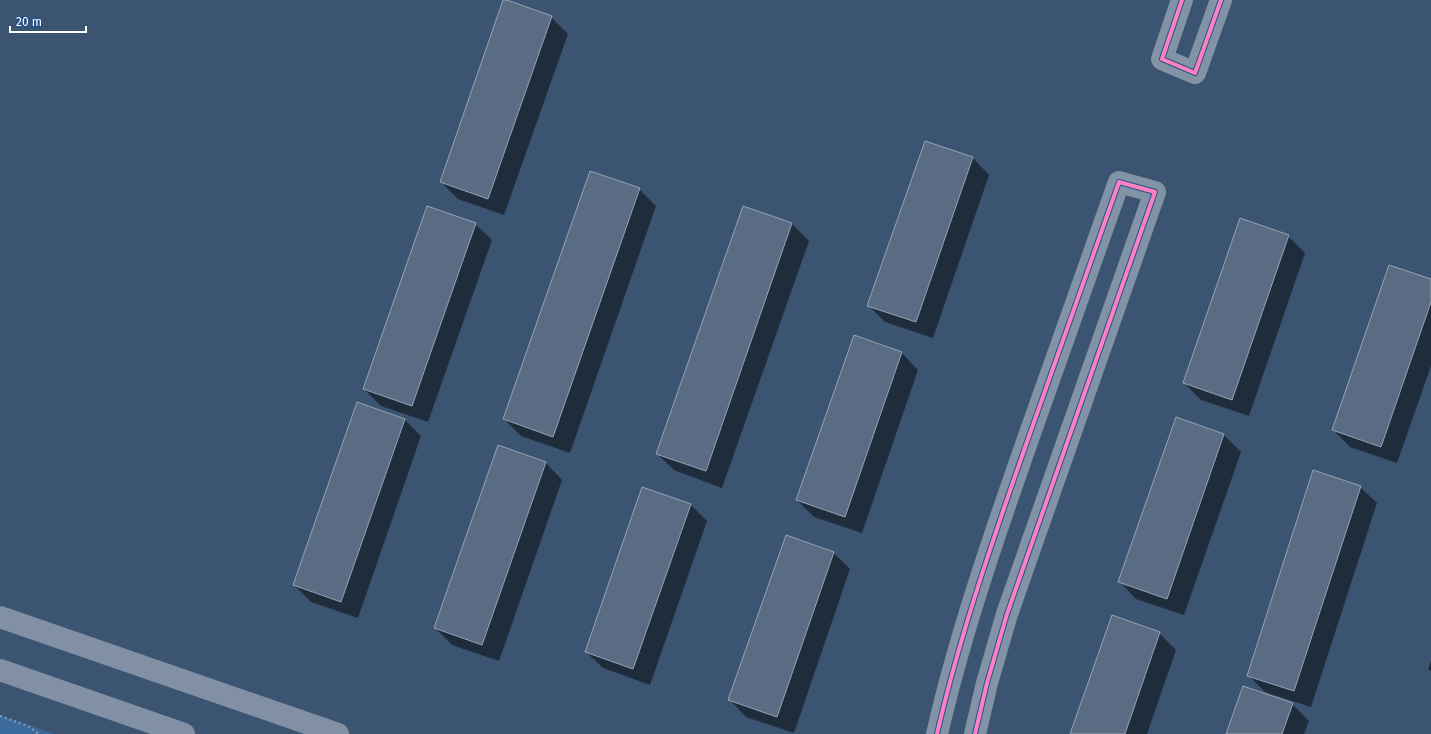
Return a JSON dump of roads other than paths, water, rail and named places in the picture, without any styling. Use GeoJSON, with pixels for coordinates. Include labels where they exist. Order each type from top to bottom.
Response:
{"type":"FeatureCollection","features":[{"type":"Feature","properties":{"kind":"main road"},"geometry":{"type":"LineString","coordinates":[[0,617],[338,734]]}},
{"type":"Feature","properties":{"kind":"main road"},"geometry":{"type":"LineString","coordinates":[[0,670],[184,734]]}},
{"type":"Feature","properties":{"kind":"street"},"geometry":{"type":"LineString","coordinates":[[1182,0],[1162,58],[1195,73],[1221,0]]}},
{"type":"Feature","properties":{"kind":"street"},"geometry":{"type":"LineString","coordinates":[[937,734],[957,655],[994,536],[1119,182],[1156,192],[1007,614],[987,683],[975,734]]}}]}
